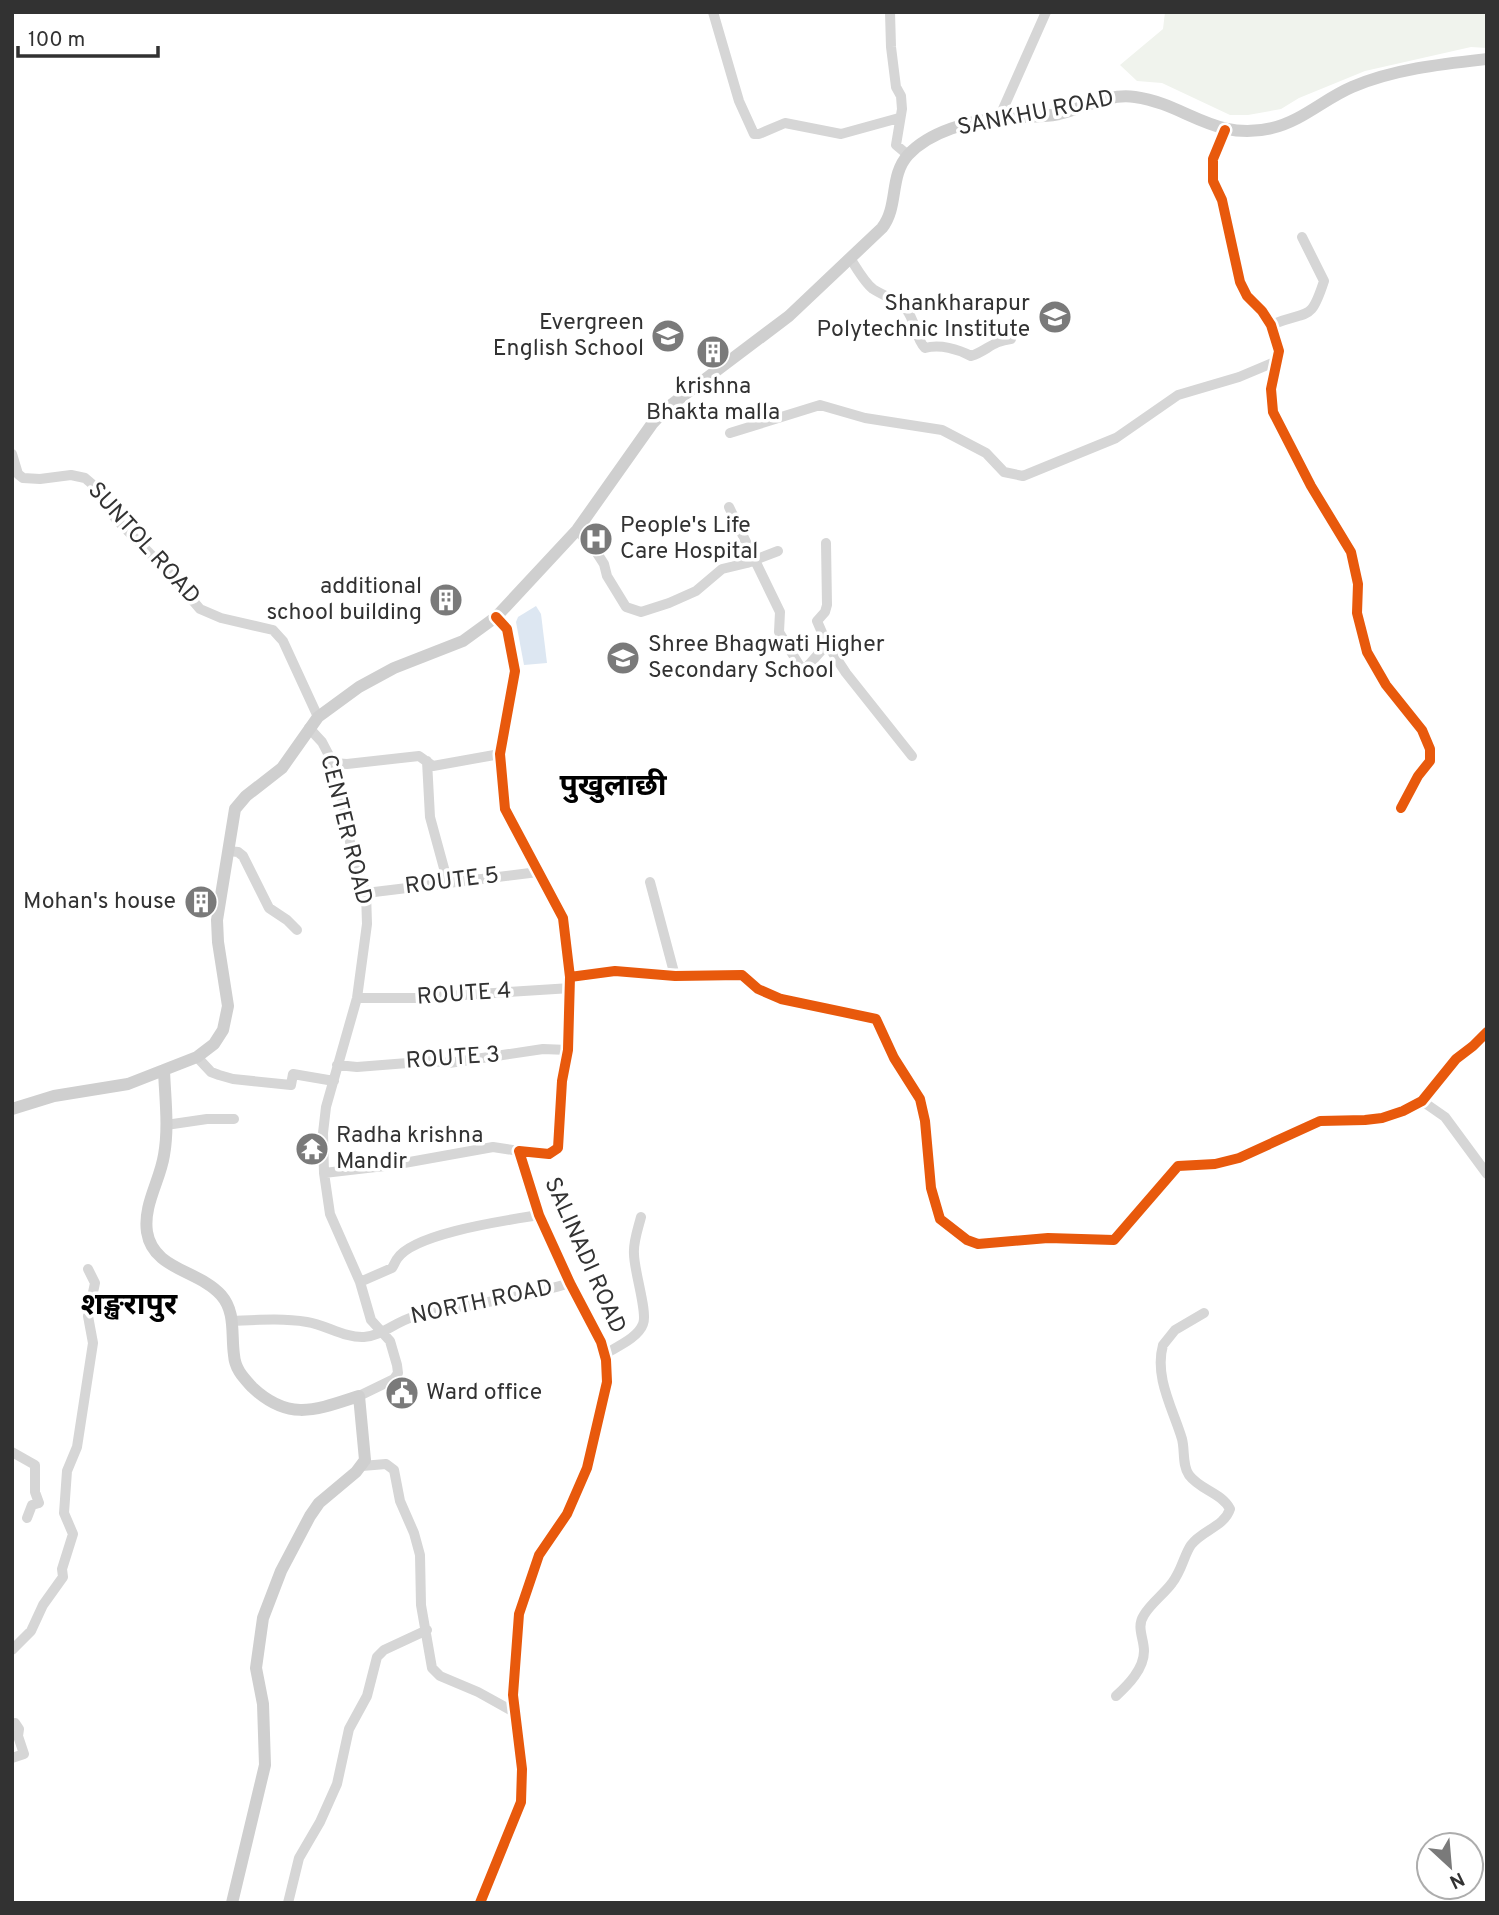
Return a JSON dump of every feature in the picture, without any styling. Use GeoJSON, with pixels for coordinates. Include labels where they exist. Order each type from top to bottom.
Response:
{"type":"FeatureCollection","features":[{"type":"Feature","properties":{"kind":"main road","name":"SANKHU ROAD"},"geometry":{"type":"LineString","coordinates":[[908,155],[921,144],[952,129],[999,118],[1062,113],[1100,99],[1124,96],[1155,101],[1202,123],[1225,130],[1272,128],[1296,120],[1351,87],[1382,76],[1455,62],[1487,60]]}},
{"type":"Feature","properties":{"kind":"main road"},"geometry":{"type":"LineString","coordinates":[[12,1109],[54,1096],[128,1084],[197,1057],[215,1044],[227,1017],[228,1000],[218,942],[218,920],[235,809],[246,796],[282,768],[318,717],[359,687],[394,668],[463,641],[496,617],[577,530],[652,424],[667,408],[789,316],[872,239],[887,222],[892,211],[899,168],[908,155]]}},
{"type":"Feature","properties":{"kind":"main road","name":"SALINADI ROAD"},"geometry":{"type":"LineString","coordinates":[[480,1903],[522,1802],[522,1769],[513,1712],[519,1614],[539,1555],[567,1514],[587,1468],[607,1382],[605,1354],[601,1342],[539,1215],[519,1151],[549,1153],[558,1148],[562,1081],[568,1050]]}},
{"type":"Feature","properties":{"kind":"main road"},"geometry":{"type":"LineString","coordinates":[[164,1070],[166,1125],[163,1166],[151,1196],[147,1221],[149,1239],[159,1257],[200,1278],[228,1304],[237,1369],[247,1382],[270,1402],[291,1409],[315,1411],[359,1396],[365,1454],[362,1466],[325,1497],[310,1516],[281,1571],[263,1618],[256,1668],[263,1704],[265,1765],[232,1903]]}},
{"type":"Feature","properties":{"kind":"street"},"geometry":{"type":"LineString","coordinates":[[713,12],[739,101],[754,134],[785,123],[841,134],[899,118]]}},
{"type":"Feature","properties":{"kind":"street"},"geometry":{"type":"LineString","coordinates":[[890,12],[891,47],[897,87],[901,96],[896,145],[908,155]]}},
{"type":"Feature","properties":{"kind":"street"},"geometry":{"type":"LineString","coordinates":[[999,118],[1046,12]]}},
{"type":"Feature","properties":{"kind":"street"},"geometry":{"type":"LineString","coordinates":[[1225,130],[1213,159],[1213,180],[1222,200],[1240,282],[1247,296],[1271,325],[1279,351],[1271,389],[1273,412],[1306,477],[1351,552],[1358,584],[1357,613],[1367,652],[1386,685],[1422,730],[1430,749],[1430,761],[1418,776],[1401,808]]}},
{"type":"Feature","properties":{"kind":"street"},"geometry":{"type":"LineString","coordinates":[[1271,325],[1307,314],[1316,306],[1324,281],[1302,237]]}},
{"type":"Feature","properties":{"kind":"street"},"geometry":{"type":"LineString","coordinates":[[850,258],[872,289],[887,294],[905,309],[916,328],[918,341],[925,348],[934,345],[962,351],[971,356],[979,354],[988,346],[1011,339]]}},
{"type":"Feature","properties":{"kind":"street"},"geometry":{"type":"LineString","coordinates":[[730,433],[820,405],[865,418],[942,430],[986,453],[1004,472],[1023,476],[1116,438],[1178,395],[1239,377],[1277,361]]}},
{"type":"Feature","properties":{"kind":"street","name":"SUNTOL ROAD"},"geometry":{"type":"LineString","coordinates":[[12,454],[18,474],[23,478],[71,475],[85,478],[92,484],[114,518],[170,574],[200,609],[221,618],[272,630],[282,641],[318,717]]}},
{"type":"Feature","properties":{"kind":"street"},"geometry":{"type":"LineString","coordinates":[[729,507],[780,612],[779,632],[801,668],[807,667],[827,644]]}},
{"type":"Feature","properties":{"kind":"street"},"geometry":{"type":"LineString","coordinates":[[577,530],[604,564],[607,576],[626,607],[641,612],[696,591],[722,569],[778,551]]}},
{"type":"Feature","properties":{"kind":"street"},"geometry":{"type":"LineString","coordinates":[[827,543],[827,605],[817,621],[827,644],[846,673],[912,756]]}},
{"type":"Feature","properties":{"kind":"street","name":"SALINADI ROAD"},"geometry":{"type":"LineString","coordinates":[[496,617],[507,629],[515,671],[500,754],[505,810],[563,918],[571,982],[568,1050]]}},
{"type":"Feature","properties":{"kind":"street","name":"CENTER ROAD"},"geometry":{"type":"LineString","coordinates":[[309,727],[323,742],[333,763],[353,859],[366,893],[367,924],[357,998],[326,1107],[323,1133],[324,1173],[333,1224],[360,1282],[371,1321],[393,1345],[398,1373],[385,1385],[359,1396]]}},
{"type":"Feature","properties":{"kind":"street"},"geometry":{"type":"LineString","coordinates":[[333,763],[347,764],[419,756],[433,766],[500,754]]}},
{"type":"Feature","properties":{"kind":"street"},"geometry":{"type":"LineString","coordinates":[[427,761],[430,817],[448,883]]}},
{"type":"Feature","properties":{"kind":"street"},"geometry":{"type":"LineString","coordinates":[[229,851],[243,856],[269,908],[278,916],[287,919],[297,930]]}},
{"type":"Feature","properties":{"kind":"street","name":"ROUTE 5"},"geometry":{"type":"LineString","coordinates":[[366,893],[538,872]]}},
{"type":"Feature","properties":{"kind":"street"},"geometry":{"type":"LineString","coordinates":[[650,882],[674,976]]}},
{"type":"Feature","properties":{"kind":"street","name":"ROUTE 4"},"geometry":{"type":"LineString","coordinates":[[357,998],[415,999],[571,982],[615,971],[674,976],[742,975],[758,989],[781,999],[876,1019],[894,1058],[920,1099],[925,1122],[930,1188],[940,1219],[967,1240],[978,1244],[1048,1238],[1114,1240],[1178,1166],[1215,1164],[1239,1158],[1320,1121],[1345,1122],[1382,1118],[1422,1101]]}},
{"type":"Feature","properties":{"kind":"street"},"geometry":{"type":"LineString","coordinates":[[1487,1032],[1456,1059],[1422,1101],[1445,1117],[1487,1174]]}},
{"type":"Feature","properties":{"kind":"street","name":"ROUTE 3"},"geometry":{"type":"LineString","coordinates":[[337,1065],[433,1061],[449,1063],[543,1049],[568,1050]]}},
{"type":"Feature","properties":{"kind":"street"},"geometry":{"type":"LineString","coordinates":[[197,1057],[211,1072],[233,1079],[291,1085],[293,1074],[334,1081]]}},
{"type":"Feature","properties":{"kind":"street"},"geometry":{"type":"LineString","coordinates":[[166,1125],[207,1119],[233,1119]]}},
{"type":"Feature","properties":{"kind":"street"},"geometry":{"type":"LineString","coordinates":[[324,1173],[493,1147],[519,1151]]}},
{"type":"Feature","properties":{"kind":"street"},"geometry":{"type":"LineString","coordinates":[[360,1282],[392,1268],[403,1253],[429,1239],[475,1224],[539,1215]]}},
{"type":"Feature","properties":{"kind":"street"},"geometry":{"type":"LineString","coordinates":[[605,1354],[637,1333],[644,1324],[634,1254],[641,1217]]}},
{"type":"Feature","properties":{"kind":"street"},"geometry":{"type":"LineString","coordinates":[[12,1650],[31,1631],[43,1605],[63,1577],[62,1569],[73,1534],[64,1508],[67,1471],[77,1447],[93,1343],[88,1316],[94,1283],[88,1269]]}},
{"type":"Feature","properties":{"kind":"street","name":"NORTH ROAD"},"geometry":{"type":"LineString","coordinates":[[232,1321],[307,1322],[360,1338],[381,1333],[398,1321],[528,1295],[570,1283]]}},
{"type":"Feature","properties":{"kind":"street"},"geometry":{"type":"LineString","coordinates":[[1116,1696],[1134,1676],[1143,1657],[1140,1631],[1143,1615],[1182,1569],[1191,1545],[1222,1521],[1230,1509],[1224,1501],[1191,1478],[1187,1471],[1182,1439],[1164,1390],[1163,1345],[1175,1330],[1204,1313]]}},
{"type":"Feature","properties":{"kind":"street"},"geometry":{"type":"LineString","coordinates":[[12,1452],[35,1465],[35,1492],[39,1503],[32,1505],[27,1518]]}},
{"type":"Feature","properties":{"kind":"street"},"geometry":{"type":"LineString","coordinates":[[362,1466],[386,1464],[394,1470],[400,1501],[420,1555],[421,1605],[431,1662],[436,1672],[513,1712]]}},
{"type":"Feature","properties":{"kind":"street"},"geometry":{"type":"LineString","coordinates":[[288,1903],[299,1858],[320,1822],[337,1784],[349,1729],[367,1696],[377,1657],[384,1650],[427,1630]]}},
{"type":"Feature","properties":{"kind":"street"},"geometry":{"type":"LineString","coordinates":[[12,1724],[15,1723],[19,1729],[18,1736],[24,1754],[12,1758]]}},
{"type":"Feature","properties":{"kind":"shaded area"},"geometry":{"type":"Polygon","coordinates":[[[1165,12],[1487,12],[1487,48],[1471,47],[1365,71],[1299,98],[1281,109],[1248,115],[1230,115],[1162,83],[1137,81],[1120,65],[1163,29],[1165,12]]]}},
{"type":"Feature","properties":{"kind":"shaded area"},"geometry":{"type":"Polygon","coordinates":[[[536,606],[541,614],[547,663],[524,665],[516,622],[518,617],[536,606]]]}},
{"type":"Feature","properties":{"kind":"cycle path"},"geometry":{"type":"LineString","coordinates":[[1225,130],[1213,159],[1213,181],[1222,200],[1240,282],[1247,296],[1271,325],[1279,351],[1271,389],[1273,412],[1311,486],[1351,552],[1358,584],[1357,613],[1367,652],[1386,685],[1422,730],[1430,749],[1430,761],[1418,776],[1401,808]]}},
{"type":"Feature","properties":{"kind":"cycle path"},"geometry":{"type":"LineString","coordinates":[[480,1903],[521,1802],[522,1769],[513,1695],[519,1614],[539,1555],[567,1514],[587,1468],[607,1382],[606,1360],[601,1342],[539,1215],[519,1151],[549,1154],[558,1148],[562,1081],[568,1050],[570,977],[563,918],[505,809],[500,754],[515,671],[507,629],[496,617]]}},
{"type":"Feature","properties":{"kind":"cycle path"},"geometry":{"type":"LineString","coordinates":[[570,977],[615,971],[675,976],[742,975],[758,989],[781,999],[876,1019],[894,1058],[920,1099],[925,1121],[931,1188],[940,1219],[967,1240],[978,1244],[1048,1238],[1114,1240],[1178,1166],[1215,1164],[1239,1158],[1320,1121],[1382,1118],[1403,1111],[1422,1101],[1456,1059],[1487,1032]]}},
{"type":"Feature","properties":{"kind":"place","name":"Shankharapur Polytechnic Institute"},"geometry":{"type":"Point","coordinates":[1055,317]}},
{"type":"Feature","properties":{"kind":"place","name":"Evergreen English School"},"geometry":{"type":"Point","coordinates":[668,336]}},
{"type":"Feature","properties":{"kind":"place","name":"krishna Bhakta malla"},"geometry":{"type":"Point","coordinates":[713,352]}},
{"type":"Feature","properties":{"kind":"place","name":"People's Life Care Hospital"},"geometry":{"type":"Point","coordinates":[596,539]}},
{"type":"Feature","properties":{"kind":"place","name":"additional school building"},"geometry":{"type":"Point","coordinates":[446,600]}},
{"type":"Feature","properties":{"kind":"place","name":"Shree Bhagwati Higher Secondary School"},"geometry":{"type":"Point","coordinates":[623,658]}},
{"type":"Feature","properties":{"kind":"place","name":"Mohan's house"},"geometry":{"type":"Point","coordinates":[201,902]}},
{"type":"Feature","properties":{"kind":"place","name":"Radha krishna Mandir"},"geometry":{"type":"Point","coordinates":[312,1149]}},
{"type":"Feature","properties":{"kind":"place","name":"Ward office"},"geometry":{"type":"Point","coordinates":[402,1393]}},
{"type":"Feature","properties":{"kind":"district","name":"पुखुलाछी"},"geometry":{"type":"Point","coordinates":[613,787]}},
{"type":"Feature","properties":{"kind":"district","name":"शङ्खरापुर"},"geometry":{"type":"Point","coordinates":[129,1306]}}]}
